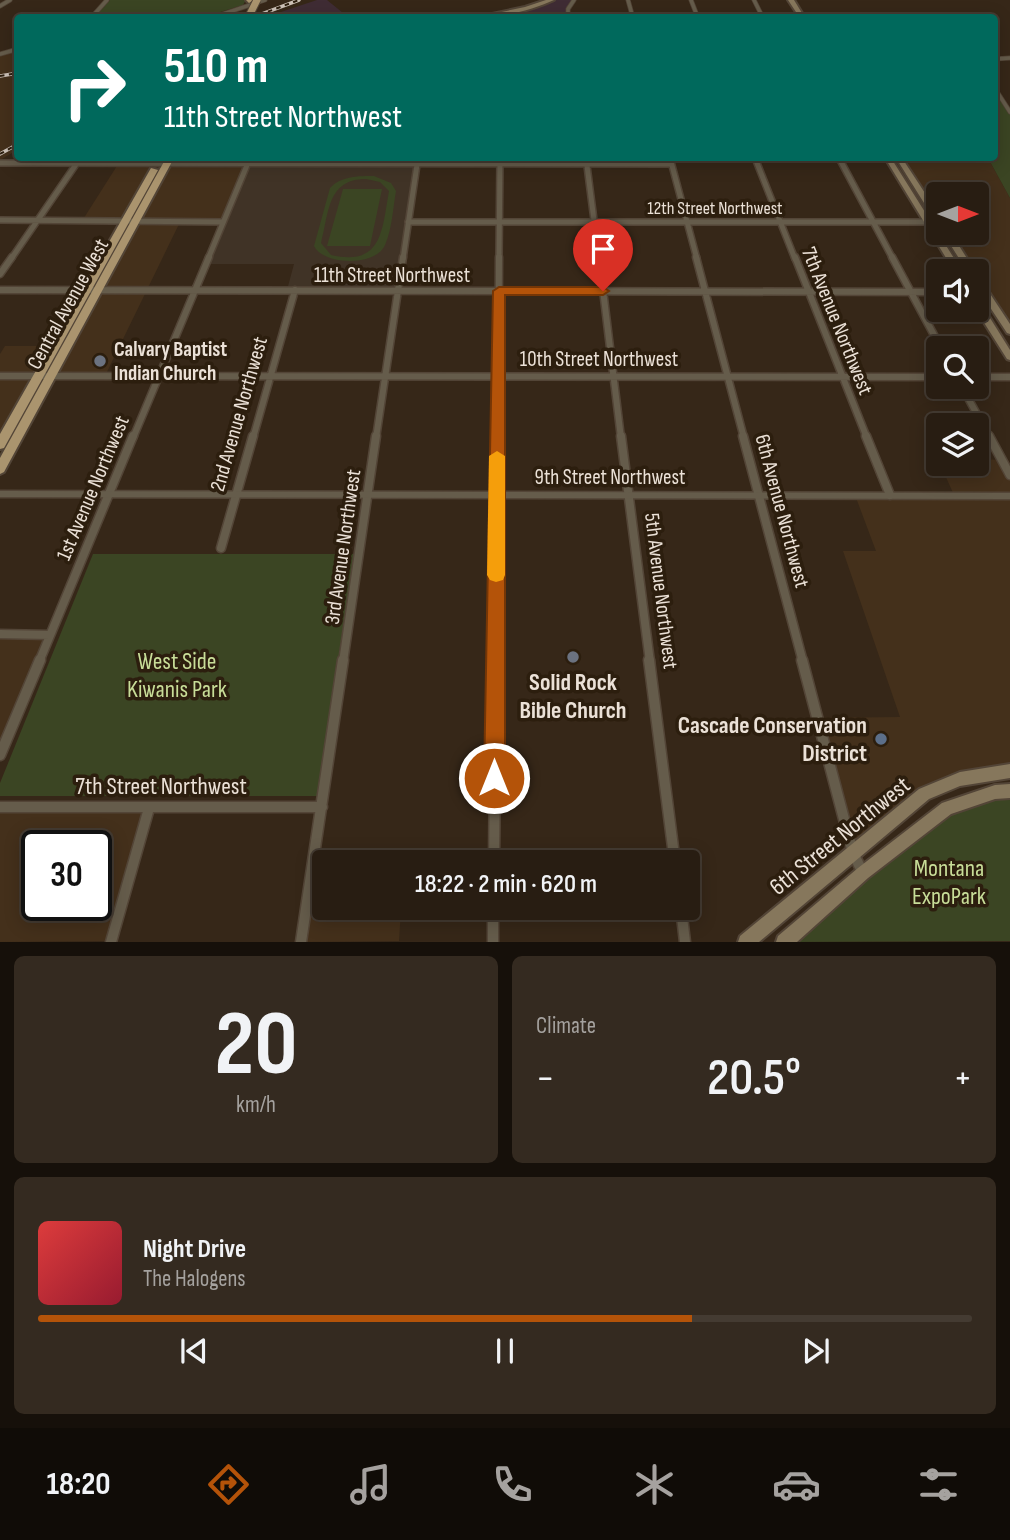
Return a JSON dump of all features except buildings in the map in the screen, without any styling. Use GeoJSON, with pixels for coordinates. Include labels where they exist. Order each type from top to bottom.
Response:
{"type":"FeatureCollection","features":[{"type":"Feature","properties":{"kind":"highway","name":"Central Avenue West"},"geometry":{"type":"LineString","coordinates":[[0,470],[45,376],[163,161]]}},
{"type":"Feature","properties":{"kind":"highway","name":"Central Avenue West"},"geometry":{"type":"LineString","coordinates":[[0,446],[45,376]]}},
{"type":"Feature","properties":{"kind":"main road"},"geometry":{"type":"LineString","coordinates":[[507,14],[551,0]]}},
{"type":"Feature","properties":{"kind":"main road"},"geometry":{"type":"LineString","coordinates":[[890,161],[926,219]]}},
{"type":"Feature","properties":{"kind":"main road"},"geometry":{"type":"LineString","coordinates":[[900,161],[926,202]]}},
{"type":"Feature","properties":{"kind":"main road"},"geometry":{"type":"LineString","coordinates":[[989,303],[1010,331]]}},
{"type":"Feature","properties":{"kind":"main road"},"geometry":{"type":"LineString","coordinates":[[988,322],[1010,357]]}},
{"type":"Feature","properties":{"kind":"main road","name":"6th Street Northwest"},"geometry":{"type":"LineString","coordinates":[[746,942],[924,794],[960,779],[1010,771]]}},
{"type":"Feature","properties":{"kind":"main road","name":"6th Street Northwest"},"geometry":{"type":"LineString","coordinates":[[783,942],[863,873],[947,808],[1010,791]]}},
{"type":"Feature","properties":{"kind":"street"},"geometry":{"type":"LineString","coordinates":[[0,6],[10,0]]}},
{"type":"Feature","properties":{"kind":"street"},"geometry":{"type":"LineString","coordinates":[[95,14],[107,0]]}},
{"type":"Feature","properties":{"kind":"street"},"geometry":{"type":"LineString","coordinates":[[223,14],[265,0]]}},
{"type":"Feature","properties":{"kind":"street"},"geometry":{"type":"LineString","coordinates":[[998,93],[1010,112]]}},
{"type":"Feature","properties":{"kind":"street"},"geometry":{"type":"LineString","coordinates":[[0,163],[53,161]]}},
{"type":"Feature","properties":{"kind":"street"},"geometry":{"type":"LineString","coordinates":[[0,274],[78,161]]}},
{"type":"Feature","properties":{"kind":"street"},"geometry":{"type":"LineString","coordinates":[[249,161],[670,161]]}},
{"type":"Feature","properties":{"kind":"street","name":"1st Avenue Northwest"},"geometry":{"type":"LineString","coordinates":[[0,755],[249,161]]}},
{"type":"Feature","properties":{"kind":"street","name":"3rd Avenue Northwest"},"geometry":{"type":"LineString","coordinates":[[301,942],[417,161]]}},
{"type":"Feature","properties":{"kind":"street"},"geometry":{"type":"LineString","coordinates":[[494,850],[500,161]]}},
{"type":"Feature","properties":{"kind":"street","name":"5th Avenue Northwest"},"geometry":{"type":"LineString","coordinates":[[586,161],[673,850]]}},
{"type":"Feature","properties":{"kind":"street","name":"6th Avenue Northwest"},"geometry":{"type":"LineString","coordinates":[[670,161],[853,853],[863,873]]}},
{"type":"Feature","properties":{"kind":"street","name":"7th Avenue Northwest"},"geometry":{"type":"LineString","coordinates":[[756,161],[890,495]]}},
{"type":"Feature","properties":{"kind":"street"},"geometry":{"type":"LineString","coordinates":[[841,161],[935,336]]}},
{"type":"Feature","properties":{"kind":"street"},"geometry":{"type":"LineString","coordinates":[[0,220],[223,222]]}},
{"type":"Feature","properties":{"kind":"street","name":"12th Street Northwest"},"geometry":{"type":"LineString","coordinates":[[408,222],[926,222]]}},
{"type":"Feature","properties":{"kind":"street","name":"11th Street Northwest"},"geometry":{"type":"LineString","coordinates":[[0,290],[926,292]]}},
{"type":"Feature","properties":{"kind":"street","name":"2nd Avenue Northwest"},"geometry":{"type":"LineString","coordinates":[[221,548],[295,290]]}},
{"type":"Feature","properties":{"kind":"street","name":"10th Street Northwest"},"geometry":{"type":"LineString","coordinates":[[0,376],[926,377]]}},
{"type":"Feature","properties":{"kind":"street"},"geometry":{"type":"LineString","coordinates":[[989,377],[1010,377]]}},
{"type":"Feature","properties":{"kind":"street"},"geometry":{"type":"LineString","coordinates":[[969,399],[1010,475]]}},
{"type":"Feature","properties":{"kind":"street","name":"9th Street Northwest"},"geometry":{"type":"LineString","coordinates":[[0,494],[1010,496]]}},
{"type":"Feature","properties":{"kind":"street"},"geometry":{"type":"LineString","coordinates":[[0,634],[50,635]]}},
{"type":"Feature","properties":{"kind":"street","name":"7th Street Northwest"},"geometry":{"type":"LineString","coordinates":[[0,807],[322,807]]}},
{"type":"Feature","properties":{"kind":"street"},"geometry":{"type":"LineString","coordinates":[[111,942],[149,807]]}},
{"type":"Feature","properties":{"kind":"street"},"geometry":{"type":"LineString","coordinates":[[493,920],[493,942]]}},
{"type":"Feature","properties":{"kind":"street"},"geometry":{"type":"LineString","coordinates":[[682,920],[685,942]]}},
{"type":"Feature","properties":{"kind":"shaded area"},"geometry":{"type":"Polygon","coordinates":[[[317,0],[327,0],[344,14],[275,14],[317,0]]]}},
{"type":"Feature","properties":{"kind":"shaded area"},"geometry":{"type":"Polygon","coordinates":[[[551,0],[574,0],[569,14],[501,14],[551,0]]]}},
{"type":"Feature","properties":{"kind":"shaded area"},"geometry":{"type":"Polygon","coordinates":[[[14,52],[14,152],[0,160],[0,55],[14,52]]]}},
{"type":"Feature","properties":{"kind":"shaded area"},"geometry":{"type":"Polygon","coordinates":[[[120,161],[159,161],[125,221],[82,221],[120,161]]]}},
{"type":"Feature","properties":{"kind":"shaded area"},"geometry":{"type":"Polygon","coordinates":[[[168,161],[247,164],[223,222],[180,222],[105,376],[50,376],[168,161]]]}},
{"type":"Feature","properties":{"kind":"shaded area"},"geometry":{"type":"Polygon","coordinates":[[[901,161],[990,161],[1010,198],[1010,331],[989,298],[989,259],[963,259],[955,245],[989,245],[989,182],[926,182],[926,200],[901,161]]]}},
{"type":"Feature","properties":{"kind":"shaded area"},"geometry":{"type":"Polygon","coordinates":[[[247,164],[417,164],[398,291],[287,290],[294,264],[205,264],[247,164]]]}},
{"type":"Feature","properties":{"kind":"shaded area"},"geometry":{"type":"Polygon","coordinates":[[[5,346],[56,346],[0,445],[0,354],[5,346]]]}},
{"type":"Feature","properties":{"kind":"shaded area"},"geometry":{"type":"Polygon","coordinates":[[[989,460],[1001,460],[1010,475],[1010,771],[924,794],[853,853],[818,718],[900,717],[843,551],[876,551],[855,495],[954,495],[945,476],[989,476],[989,460]]]}},
{"type":"Feature","properties":{"kind":"shaded area"},"geometry":{"type":"Polygon","coordinates":[[[0,634],[50,635],[0,755],[0,634]]]}},
{"type":"Feature","properties":{"kind":"shaded area"},"geometry":{"type":"Polygon","coordinates":[[[0,807],[149,808],[111,941],[0,942],[0,807]]]}},
{"type":"Feature","properties":{"kind":"shaded area"},"geometry":{"type":"Polygon","coordinates":[[[306,913],[312,913],[312,920],[400,920],[399,941],[301,942],[306,913]]]}},
{"type":"Feature","properties":{"kind":"green space"},"geometry":{"type":"Polygon","coordinates":[[[110,0],[246,0],[243,5],[214,14],[98,14],[110,0]]]}},
{"type":"Feature","properties":{"kind":"green space"},"geometry":{"type":"Polygon","coordinates":[[[998,93],[1010,112],[1010,198],[990,161],[998,161],[998,93]]]}},
{"type":"Feature","properties":{"kind":"green space"},"geometry":{"type":"Polygon","coordinates":[[[374,176],[391,183],[396,191],[385,245],[380,252],[362,260],[339,260],[320,253],[314,246],[330,188],[345,179],[374,176]],[[366,179],[353,181],[337,191],[328,210],[321,243],[331,255],[361,255],[377,242],[389,191],[380,182],[366,179]]]}},
{"type":"Feature","properties":{"kind":"green space"},"geometry":{"type":"Polygon","coordinates":[[[343,189],[382,189],[370,246],[327,246],[343,189]]]}},
{"type":"Feature","properties":{"kind":"green space","name":"West Side Kiwanis Park"},"geometry":{"type":"Polygon","coordinates":[[[93,554],[354,554],[318,796],[0,796],[0,783],[93,554]]]}},
{"type":"Feature","properties":{"kind":"green space","name":"Montana ExpoPark"},"geometry":{"type":"Polygon","coordinates":[[[1010,791],[1010,941],[784,942],[947,808],[1010,791]]]}},
{"type":"Feature","properties":{"kind":"railway"},"geometry":{"type":"LineString","coordinates":[[262,14],[299,0]]}},
{"type":"Feature","properties":{"kind":"railway"},"geometry":{"type":"LineString","coordinates":[[0,76],[14,74]]}},
{"type":"Feature","properties":{"kind":"railway"},"geometry":{"type":"LineString","coordinates":[[0,154],[14,146]]}},
{"type":"Feature","properties":{"kind":"slow traffic"},"geometry":{"type":"LineString","coordinates":[[496,575],[497,456]]}},
{"type":"Feature","properties":{"kind":"place","name":"Calvary Baptist Indian Church"},"geometry":{"type":"Point","coordinates":[100,361]}},
{"type":"Feature","properties":{"kind":"place","name":"Solid Rock Bible Church"},"geometry":{"type":"Point","coordinates":[573,657]}},
{"type":"Feature","properties":{"kind":"place","name":"Cascade Conservation District"},"geometry":{"type":"Point","coordinates":[881,739]}},
{"type":"Feature","properties":{"kind":"route"},"geometry":{"type":"LineString","coordinates":[[494,778],[499,291],[603,291]]}}]}
